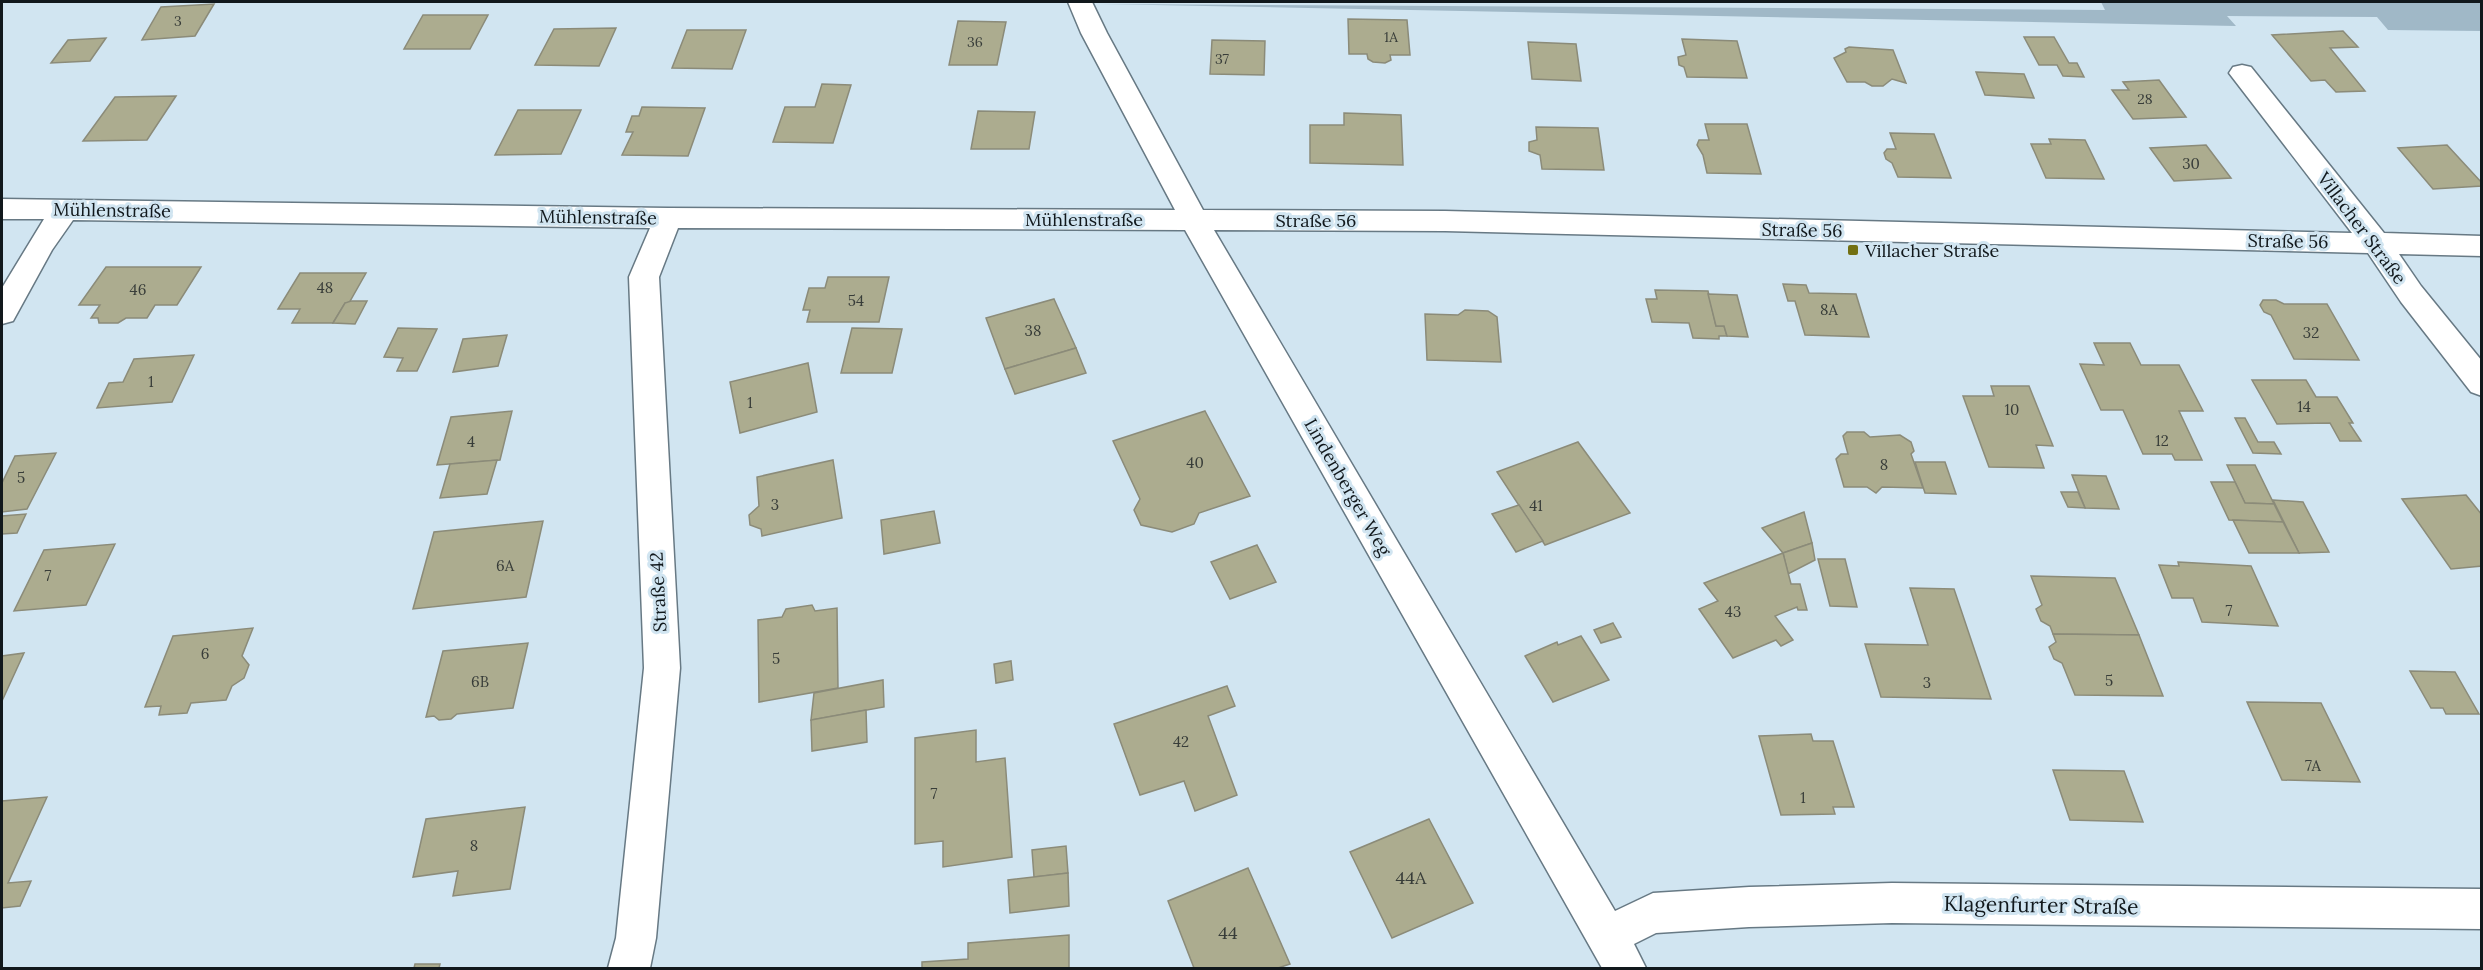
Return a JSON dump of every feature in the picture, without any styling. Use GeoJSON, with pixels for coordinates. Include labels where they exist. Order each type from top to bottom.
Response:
{"type":"FeatureCollection","features":[{"type":"Feature","properties":{"kind":"street","name":"Lindenberger Weg"},"geometry":{"type":"LineString","coordinates":[[1080,2],[1094,33],[1194,220],[1616,952]]}},
{"type":"Feature","properties":{"kind":"street","name":"Villacher Straße"},"geometry":{"type":"LineString","coordinates":[[2242,73],[2376,243],[2411,294],[2481,384]]}},
{"type":"Feature","properties":{"kind":"street","name":"Mühlenstraße"},"geometry":{"type":"LineString","coordinates":[[2,209],[668,218],[1194,220]]}},
{"type":"Feature","properties":{"kind":"street"},"geometry":{"type":"LineString","coordinates":[[2,313],[41,244],[66,209]]}},
{"type":"Feature","properties":{"kind":"street","name":"Straße 42"},"geometry":{"type":"LineString","coordinates":[[629,969],[636,938],[662,668],[644,277],[668,218]]}},
{"type":"Feature","properties":{"kind":"street","name":"Straße 56"},"geometry":{"type":"LineString","coordinates":[[1194,220],[1445,221],[2481,246]]}},
{"type":"Feature","properties":{"kind":"street","name":"Klagenfurter Straße"},"geometry":{"type":"LineString","coordinates":[[1616,952],[1653,912],[1773,906],[1892,903],[2481,909]]}},
{"type":"Feature","properties":{"kind":"shaded area"},"geometry":{"type":"Polygon","coordinates":[[[2101,2],[2481,2],[2481,31],[2388,30],[2377,17],[2227,16],[2236,26],[1100,4],[2105,10],[2101,2]]]}},
{"type":"Feature","properties":{"kind":"building"},"geometry":{"type":"Polygon","coordinates":[[[214,4],[195,36],[142,40],[161,7],[214,4]]]}},
{"type":"Feature","properties":{"kind":"building"},"geometry":{"type":"Polygon","coordinates":[[[423,15],[488,15],[470,49],[404,49],[423,15]]]}},
{"type":"Feature","properties":{"kind":"building"},"geometry":{"type":"Polygon","coordinates":[[[1348,19],[1407,20],[1410,55],[1390,55],[1391,60],[1385,63],[1373,62],[1368,59],[1367,54],[1349,54],[1348,19]]]}},
{"type":"Feature","properties":{"kind":"building"},"geometry":{"type":"Polygon","coordinates":[[[958,21],[1006,22],[997,65],[949,65],[958,21]]]}},
{"type":"Feature","properties":{"kind":"building"},"geometry":{"type":"Polygon","coordinates":[[[616,28],[599,66],[535,65],[554,29],[616,28]]]}},
{"type":"Feature","properties":{"kind":"building"},"geometry":{"type":"Polygon","coordinates":[[[687,30],[746,30],[732,69],[672,68],[687,30]]]}},
{"type":"Feature","properties":{"kind":"building"},"geometry":{"type":"Polygon","coordinates":[[[2343,31],[2358,47],[2330,48],[2365,91],[2336,92],[2325,80],[2311,81],[2272,35],[2343,31]]]}},
{"type":"Feature","properties":{"kind":"building"},"geometry":{"type":"Polygon","coordinates":[[[2024,37],[2054,37],[2069,63],[2077,63],[2084,77],[2063,76],[2057,65],[2039,65],[2024,37]]]}},
{"type":"Feature","properties":{"kind":"building"},"geometry":{"type":"Polygon","coordinates":[[[106,38],[90,61],[51,63],[68,40],[106,38]]]}},
{"type":"Feature","properties":{"kind":"building"},"geometry":{"type":"Polygon","coordinates":[[[1682,39],[1737,41],[1747,78],[1687,77],[1684,67],[1679,65],[1678,57],[1686,55],[1682,39]]]}},
{"type":"Feature","properties":{"kind":"building"},"geometry":{"type":"Polygon","coordinates":[[[1212,40],[1265,41],[1264,75],[1210,74],[1212,40]]]}},
{"type":"Feature","properties":{"kind":"building"},"geometry":{"type":"Polygon","coordinates":[[[1528,42],[1576,44],[1581,81],[1532,79],[1528,42]]]}},
{"type":"Feature","properties":{"kind":"building"},"geometry":{"type":"Polygon","coordinates":[[[1849,47],[1893,50],[1906,83],[1892,79],[1883,86],[1872,86],[1865,82],[1847,82],[1834,58],[1846,52],[1845,49],[1849,47]]]}},
{"type":"Feature","properties":{"kind":"building"},"geometry":{"type":"Polygon","coordinates":[[[1976,72],[2024,74],[2034,98],[1985,95],[1976,72]]]}},
{"type":"Feature","properties":{"kind":"building"},"geometry":{"type":"Polygon","coordinates":[[[2159,80],[2186,117],[2133,119],[2112,90],[2129,90],[2123,82],[2159,80]]]}},
{"type":"Feature","properties":{"kind":"building"},"geometry":{"type":"Polygon","coordinates":[[[822,84],[851,85],[833,143],[773,142],[785,107],[815,107],[822,84]]]}},
{"type":"Feature","properties":{"kind":"building"},"geometry":{"type":"Polygon","coordinates":[[[176,96],[147,140],[83,141],[115,97],[176,96]]]}},
{"type":"Feature","properties":{"kind":"building"},"geometry":{"type":"Polygon","coordinates":[[[642,107],[705,108],[688,156],[622,155],[633,132],[626,132],[632,116],[639,116],[642,107]]]}},
{"type":"Feature","properties":{"kind":"building"},"geometry":{"type":"Polygon","coordinates":[[[518,110],[581,110],[561,154],[495,155],[518,110]]]}},
{"type":"Feature","properties":{"kind":"building"},"geometry":{"type":"Polygon","coordinates":[[[978,111],[1035,112],[1029,149],[971,149],[978,111]]]}},
{"type":"Feature","properties":{"kind":"building"},"geometry":{"type":"Polygon","coordinates":[[[1344,113],[1401,115],[1403,165],[1310,163],[1310,125],[1344,125],[1344,113]]]}},
{"type":"Feature","properties":{"kind":"building"},"geometry":{"type":"Polygon","coordinates":[[[1705,124],[1747,124],[1761,174],[1707,173],[1703,155],[1697,145],[1699,140],[1709,140],[1705,124]]]}},
{"type":"Feature","properties":{"kind":"building"},"geometry":{"type":"Polygon","coordinates":[[[1536,127],[1598,128],[1604,170],[1542,169],[1540,155],[1529,151],[1529,142],[1537,140],[1536,127]]]}},
{"type":"Feature","properties":{"kind":"building"},"geometry":{"type":"Polygon","coordinates":[[[1890,133],[1934,134],[1951,178],[1898,177],[1892,163],[1886,159],[1884,153],[1887,149],[1896,149],[1890,133]]]}},
{"type":"Feature","properties":{"kind":"building"},"geometry":{"type":"Polygon","coordinates":[[[2049,139],[2085,140],[2104,179],[2046,178],[2031,144],[2051,144],[2049,139]]]}},
{"type":"Feature","properties":{"kind":"building"},"geometry":{"type":"Polygon","coordinates":[[[2206,145],[2231,178],[2174,181],[2150,148],[2206,145]]]}},
{"type":"Feature","properties":{"kind":"building"},"geometry":{"type":"Polygon","coordinates":[[[2447,145],[2482,183],[2482,186],[2433,189],[2398,148],[2447,145]]]}},
{"type":"Feature","properties":{"kind":"building"},"geometry":{"type":"Polygon","coordinates":[[[106,267],[201,267],[177,305],[155,305],[147,318],[126,318],[118,323],[99,323],[98,318],[91,318],[100,305],[79,305],[106,267]]]}},
{"type":"Feature","properties":{"kind":"building"},"geometry":{"type":"Polygon","coordinates":[[[300,273],[366,273],[349,303],[345,303],[333,323],[292,323],[300,309],[278,309],[300,273]]]}},
{"type":"Feature","properties":{"kind":"building"},"geometry":{"type":"Polygon","coordinates":[[[828,277],[889,277],[879,322],[807,322],[810,310],[803,310],[809,288],[825,288],[828,277]]]}},
{"type":"Feature","properties":{"kind":"building"},"geometry":{"type":"Polygon","coordinates":[[[1783,284],[1806,285],[1809,293],[1856,294],[1869,337],[1805,335],[1795,301],[1788,301],[1783,284]]]}},
{"type":"Feature","properties":{"kind":"building"},"geometry":{"type":"Polygon","coordinates":[[[1655,290],[1708,291],[1716,326],[1724,326],[1727,336],[1719,336],[1719,339],[1693,338],[1689,323],[1652,322],[1646,299],[1657,299],[1655,290]]]}},
{"type":"Feature","properties":{"kind":"building"},"geometry":{"type":"Polygon","coordinates":[[[1708,294],[1737,295],[1748,337],[1727,336],[1724,326],[1716,326],[1708,294]]]}},
{"type":"Feature","properties":{"kind":"building"},"geometry":{"type":"Polygon","coordinates":[[[1054,299],[1076,348],[1005,369],[986,318],[1054,299]]]}},
{"type":"Feature","properties":{"kind":"building"},"geometry":{"type":"Polygon","coordinates":[[[2263,300],[2276,300],[2284,304],[2327,304],[2359,360],[2294,359],[2271,315],[2264,312],[2260,305],[2263,300]]]}},
{"type":"Feature","properties":{"kind":"building"},"geometry":{"type":"Polygon","coordinates":[[[367,301],[355,324],[333,323],[345,303],[367,301]]]}},
{"type":"Feature","properties":{"kind":"building"},"geometry":{"type":"Polygon","coordinates":[[[1465,310],[1488,311],[1497,317],[1501,362],[1427,360],[1425,314],[1458,315],[1465,310]]]}},
{"type":"Feature","properties":{"kind":"building"},"geometry":{"type":"Polygon","coordinates":[[[398,328],[437,329],[417,371],[397,371],[403,358],[384,357],[398,328]]]}},
{"type":"Feature","properties":{"kind":"building"},"geometry":{"type":"Polygon","coordinates":[[[852,328],[902,329],[892,373],[841,373],[852,328]]]}},
{"type":"Feature","properties":{"kind":"building"},"geometry":{"type":"Polygon","coordinates":[[[507,335],[498,366],[453,372],[463,339],[507,335]]]}},
{"type":"Feature","properties":{"kind":"building"},"geometry":{"type":"Polygon","coordinates":[[[2094,343],[2130,343],[2141,365],[2179,365],[2203,411],[2179,411],[2202,460],[2175,460],[2172,454],[2143,454],[2123,410],[2101,410],[2080,364],[2104,365],[2094,343]]]}},
{"type":"Feature","properties":{"kind":"building"},"geometry":{"type":"Polygon","coordinates":[[[1076,348],[1086,373],[1015,394],[1005,369],[1076,348]]]}},
{"type":"Feature","properties":{"kind":"building"},"geometry":{"type":"Polygon","coordinates":[[[194,355],[172,402],[97,408],[109,383],[123,382],[134,359],[194,355]]]}},
{"type":"Feature","properties":{"kind":"building"},"geometry":{"type":"Polygon","coordinates":[[[808,363],[817,412],[740,433],[730,382],[808,363]]]}},
{"type":"Feature","properties":{"kind":"building"},"geometry":{"type":"Polygon","coordinates":[[[2252,380],[2306,380],[2316,397],[2337,397],[2353,423],[2349,423],[2361,441],[2340,441],[2330,423],[2277,424],[2252,380]]]}},
{"type":"Feature","properties":{"kind":"building"},"geometry":{"type":"Polygon","coordinates":[[[1991,386],[2029,386],[2053,446],[2036,445],[2044,468],[1989,467],[1963,396],[1994,396],[1991,386]]]}},
{"type":"Feature","properties":{"kind":"building"},"geometry":{"type":"Polygon","coordinates":[[[512,411],[500,460],[437,465],[451,417],[512,411]]]}},
{"type":"Feature","properties":{"kind":"building"},"geometry":{"type":"Polygon","coordinates":[[[1205,411],[1250,496],[1199,513],[1194,524],[1172,532],[1141,525],[1134,510],[1140,499],[1113,441],[1205,411]]]}},
{"type":"Feature","properties":{"kind":"building"},"geometry":{"type":"Polygon","coordinates":[[[2235,418],[2245,418],[2258,442],[2274,442],[2281,454],[2253,453],[2235,418]]]}},
{"type":"Feature","properties":{"kind":"building"},"geometry":{"type":"Polygon","coordinates":[[[1847,432],[1864,432],[1870,437],[1900,435],[1911,442],[1914,451],[1911,454],[1923,488],[1882,487],[1876,493],[1867,487],[1844,487],[1836,459],[1841,454],[1848,454],[1843,436],[1847,432]]]}},
{"type":"Feature","properties":{"kind":"building"},"geometry":{"type":"Polygon","coordinates":[[[1578,442],[1630,513],[1545,545],[1497,472],[1578,442]]]}},
{"type":"Feature","properties":{"kind":"building"},"geometry":{"type":"Polygon","coordinates":[[[56,453],[27,509],[2,512],[2,483],[15,456],[56,453]]]}},
{"type":"Feature","properties":{"kind":"building"},"geometry":{"type":"Polygon","coordinates":[[[497,460],[487,494],[440,498],[450,464],[497,460]]]}},
{"type":"Feature","properties":{"kind":"building"},"geometry":{"type":"Polygon","coordinates":[[[833,460],[842,518],[762,536],[761,529],[750,525],[749,515],[759,506],[757,477],[833,460]]]}},
{"type":"Feature","properties":{"kind":"building"},"geometry":{"type":"Polygon","coordinates":[[[1915,462],[1945,462],[1956,494],[1925,493],[1915,462]]]}},
{"type":"Feature","properties":{"kind":"building"},"geometry":{"type":"Polygon","coordinates":[[[2227,465],[2255,465],[2274,504],[2245,503],[2227,465]]]}},
{"type":"Feature","properties":{"kind":"building"},"geometry":{"type":"Polygon","coordinates":[[[2072,475],[2106,476],[2119,509],[2085,508],[2072,475]]]}},
{"type":"Feature","properties":{"kind":"building"},"geometry":{"type":"Polygon","coordinates":[[[2211,482],[2235,482],[2245,503],[2274,504],[2283,522],[2229,520],[2211,482]]]}},
{"type":"Feature","properties":{"kind":"building"},"geometry":{"type":"Polygon","coordinates":[[[2061,492],[2078,492],[2085,508],[2068,507],[2061,492]]]}},
{"type":"Feature","properties":{"kind":"building"},"geometry":{"type":"Polygon","coordinates":[[[2466,495],[2482,515],[2482,566],[2451,569],[2402,499],[2466,495]]]}},
{"type":"Feature","properties":{"kind":"building"},"geometry":{"type":"Polygon","coordinates":[[[2273,500],[2303,502],[2329,552],[2299,553],[2273,500]]]}},
{"type":"Feature","properties":{"kind":"building"},"geometry":{"type":"Polygon","coordinates":[[[1519,505],[1543,541],[1516,552],[1492,514],[1519,505]]]}},
{"type":"Feature","properties":{"kind":"building"},"geometry":{"type":"Polygon","coordinates":[[[934,511],[940,543],[884,554],[881,520],[934,511]]]}},
{"type":"Feature","properties":{"kind":"building"},"geometry":{"type":"Polygon","coordinates":[[[1804,512],[1812,543],[1783,553],[1762,528],[1804,512]]]}},
{"type":"Feature","properties":{"kind":"building"},"geometry":{"type":"Polygon","coordinates":[[[26,514],[17,533],[2,534],[2,516],[26,514]]]}},
{"type":"Feature","properties":{"kind":"building"},"geometry":{"type":"Polygon","coordinates":[[[2233,520],[2283,522],[2299,553],[2249,553],[2233,520]]]}},
{"type":"Feature","properties":{"kind":"building"},"geometry":{"type":"Polygon","coordinates":[[[543,521],[526,597],[413,609],[434,532],[543,521]]]}},
{"type":"Feature","properties":{"kind":"building"},"geometry":{"type":"Polygon","coordinates":[[[1812,543],[1815,560],[1788,574],[1783,553],[1812,543]]]}},
{"type":"Feature","properties":{"kind":"building"},"geometry":{"type":"Polygon","coordinates":[[[115,544],[86,605],[14,611],[44,550],[115,544]]]}},
{"type":"Feature","properties":{"kind":"building"},"geometry":{"type":"Polygon","coordinates":[[[1257,545],[1276,582],[1230,599],[1211,562],[1257,545]]]}},
{"type":"Feature","properties":{"kind":"building"},"geometry":{"type":"Polygon","coordinates":[[[1783,553],[1791,584],[1800,584],[1807,610],[1798,610],[1797,607],[1775,616],[1793,640],[1781,646],[1776,640],[1733,658],[1699,609],[1718,601],[1704,583],[1783,553]]]}},
{"type":"Feature","properties":{"kind":"building"},"geometry":{"type":"Polygon","coordinates":[[[1818,559],[1845,559],[1857,607],[1830,606],[1818,559]]]}},
{"type":"Feature","properties":{"kind":"building"},"geometry":{"type":"Polygon","coordinates":[[[2178,562],[2251,566],[2278,626],[2202,622],[2193,598],[2172,598],[2159,565],[2179,566],[2178,562]]]}},
{"type":"Feature","properties":{"kind":"building"},"geometry":{"type":"Polygon","coordinates":[[[2031,576],[2115,578],[2139,635],[2053,634],[2050,626],[2041,621],[2036,609],[2042,605],[2031,576]]]}},
{"type":"Feature","properties":{"kind":"building"},"geometry":{"type":"Polygon","coordinates":[[[1910,588],[1954,589],[1991,699],[1881,697],[1865,644],[1928,645],[1910,588]]]}},
{"type":"Feature","properties":{"kind":"building"},"geometry":{"type":"Polygon","coordinates":[[[812,605],[815,611],[837,608],[838,688],[759,702],[758,620],[782,617],[786,609],[812,605]]]}},
{"type":"Feature","properties":{"kind":"building"},"geometry":{"type":"Polygon","coordinates":[[[1613,623],[1621,637],[1601,643],[1594,630],[1613,623]]]}},
{"type":"Feature","properties":{"kind":"building"},"geometry":{"type":"Polygon","coordinates":[[[253,628],[242,656],[249,665],[244,678],[232,686],[226,700],[191,703],[187,713],[159,715],[161,706],[145,707],[173,636],[253,628]]]}},
{"type":"Feature","properties":{"kind":"building"},"geometry":{"type":"Polygon","coordinates":[[[2053,634],[2139,635],[2163,696],[2075,695],[2062,663],[2054,659],[2049,647],[2056,642],[2053,634]]]}},
{"type":"Feature","properties":{"kind":"building"},"geometry":{"type":"Polygon","coordinates":[[[1581,636],[1609,680],[1553,702],[1525,656],[1557,642],[1558,645],[1581,636]]]}},
{"type":"Feature","properties":{"kind":"building"},"geometry":{"type":"Polygon","coordinates":[[[528,643],[513,708],[457,714],[451,719],[439,720],[434,716],[426,717],[443,651],[528,643]]]}},
{"type":"Feature","properties":{"kind":"building"},"geometry":{"type":"Polygon","coordinates":[[[24,653],[2,701],[2,656],[24,653]]]}},
{"type":"Feature","properties":{"kind":"building"},"geometry":{"type":"Polygon","coordinates":[[[1011,661],[1013,680],[996,683],[994,664],[1011,661]]]}},
{"type":"Feature","properties":{"kind":"building"},"geometry":{"type":"Polygon","coordinates":[[[2410,671],[2455,672],[2479,714],[2446,714],[2443,708],[2431,708],[2410,671]]]}},
{"type":"Feature","properties":{"kind":"building"},"geometry":{"type":"Polygon","coordinates":[[[883,680],[884,707],[811,720],[814,693],[883,680]]]}},
{"type":"Feature","properties":{"kind":"building"},"geometry":{"type":"Polygon","coordinates":[[[1227,686],[1235,706],[1208,716],[1237,795],[1195,811],[1184,781],[1140,795],[1114,724],[1227,686]]]}},
{"type":"Feature","properties":{"kind":"building"},"geometry":{"type":"Polygon","coordinates":[[[2247,702],[2321,703],[2360,782],[2282,780],[2247,702]]]}},
{"type":"Feature","properties":{"kind":"building"},"geometry":{"type":"Polygon","coordinates":[[[866,710],[867,742],[812,751],[811,720],[866,710]]]}},
{"type":"Feature","properties":{"kind":"building"},"geometry":{"type":"Polygon","coordinates":[[[976,730],[976,762],[1005,758],[1012,857],[943,867],[943,841],[915,844],[915,738],[976,730]]]}},
{"type":"Feature","properties":{"kind":"building"},"geometry":{"type":"Polygon","coordinates":[[[1811,734],[1813,741],[1833,741],[1854,807],[1833,807],[1835,814],[1781,815],[1759,736],[1811,734]]]}},
{"type":"Feature","properties":{"kind":"building"},"geometry":{"type":"Polygon","coordinates":[[[2053,770],[2124,771],[2143,822],[2070,820],[2053,770]]]}},
{"type":"Feature","properties":{"kind":"building"},"geometry":{"type":"Polygon","coordinates":[[[47,797],[8,883],[31,881],[20,906],[2,908],[2,801],[47,797]]]}},
{"type":"Feature","properties":{"kind":"building"},"geometry":{"type":"Polygon","coordinates":[[[525,807],[510,889],[453,896],[458,871],[413,877],[426,819],[525,807]]]}},
{"type":"Feature","properties":{"kind":"building"},"geometry":{"type":"Polygon","coordinates":[[[1429,819],[1473,903],[1392,938],[1350,852],[1429,819]]]}},
{"type":"Feature","properties":{"kind":"building"},"geometry":{"type":"Polygon","coordinates":[[[1066,846],[1068,873],[1034,877],[1032,850],[1066,846]]]}},
{"type":"Feature","properties":{"kind":"building"},"geometry":{"type":"Polygon","coordinates":[[[1248,868],[1290,964],[1278,968],[1194,968],[1168,901],[1248,868]]]}},
{"type":"Feature","properties":{"kind":"building"},"geometry":{"type":"Polygon","coordinates":[[[1068,873],[1069,906],[1010,913],[1008,880],[1068,873]]]}},
{"type":"Feature","properties":{"kind":"building"},"geometry":{"type":"Polygon","coordinates":[[[1069,935],[1069,968],[922,968],[922,962],[968,959],[968,943],[1069,935]]]}},
{"type":"Feature","properties":{"kind":"building"},"geometry":{"type":"Polygon","coordinates":[[[415,964],[440,964],[439,968],[414,968],[415,964]]]}},
{"type":"Feature","properties":{"kind":"place","name":"Villacher Straße"},"geometry":{"type":"Point","coordinates":[1853,250]}}]}
